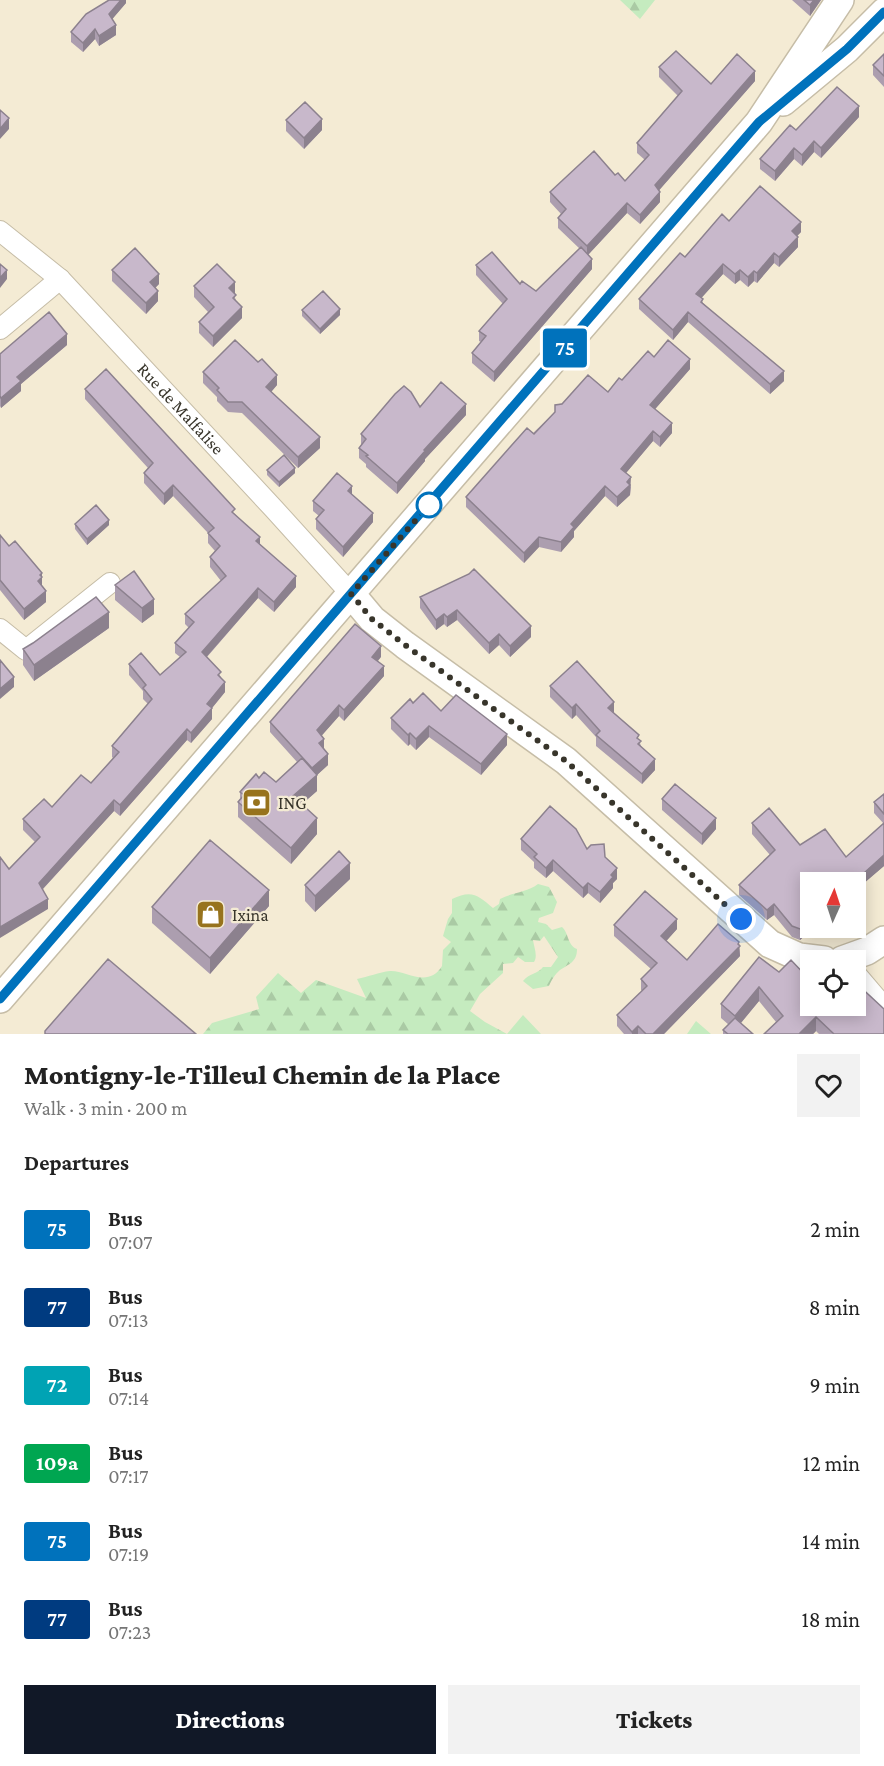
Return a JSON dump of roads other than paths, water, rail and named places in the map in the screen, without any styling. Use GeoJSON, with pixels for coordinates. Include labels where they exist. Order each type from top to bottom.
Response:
{"type":"FeatureCollection","features":[{"type":"Feature","properties":{"kind":"main road"},"geometry":{"type":"LineString","coordinates":[[0,999],[759,122],[840,0]]}},
{"type":"Feature","properties":{"kind":"main road"},"geometry":{"type":"LineString","coordinates":[[759,122],[847,49],[884,12]]}},
{"type":"Feature","properties":{"kind":"main road"},"geometry":{"type":"LineString","coordinates":[[351,594],[372,619],[405,645],[566,761],[770,944],[800,957]]}},
{"type":"Feature","properties":{"kind":"main road"},"geometry":{"type":"LineString","coordinates":[[866,951],[884,940]]}},
{"type":"Feature","properties":{"kind":"street","name":"Rue de Malfalise"},"geometry":{"type":"LineString","coordinates":[[0,231],[60,279],[351,594]]}},
{"type":"Feature","properties":{"kind":"street"},"geometry":{"type":"LineString","coordinates":[[0,329],[60,279]]}},
{"type":"Feature","properties":{"kind":"street"},"geometry":{"type":"LineString","coordinates":[[0,629],[26,650],[110,583]]}},
{"type":"Feature","properties":{"kind":"street"},"geometry":{"type":"LineString","coordinates":[[866,987],[884,1007]]}},
{"type":"Feature","properties":{"kind":"place","name":"ING"},"geometry":{"type":"Point","coordinates":[257,803]}},
{"type":"Feature","properties":{"kind":"place","name":"Ixina"},"geometry":{"type":"Point","coordinates":[211,915]}}]}
